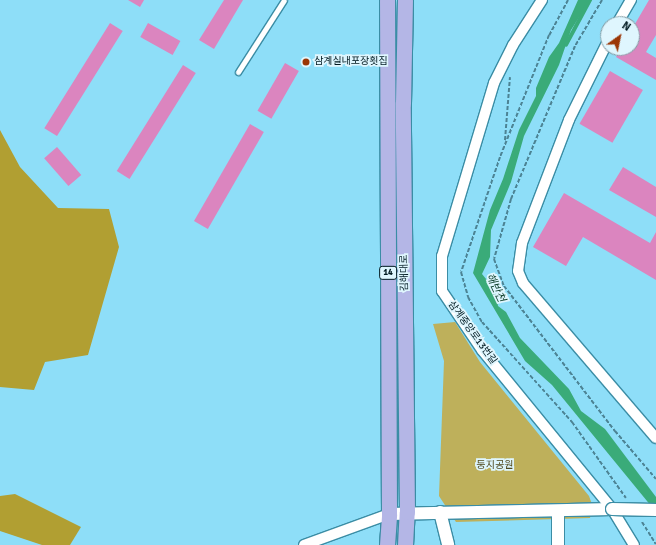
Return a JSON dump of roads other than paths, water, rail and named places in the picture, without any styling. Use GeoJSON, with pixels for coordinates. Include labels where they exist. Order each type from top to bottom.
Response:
{"type":"FeatureCollection","features":[{"type":"Feature","properties":{"kind":"main road","name":"김해대로"},"geometry":{"type":"LineString","coordinates":[[387,0],[389,514],[387,545]]}},
{"type":"Feature","properties":{"kind":"main road","name":"김해대로"},"geometry":{"type":"LineString","coordinates":[[405,0],[403,103],[407,512],[405,545]]}},
{"type":"Feature","properties":{"kind":"street","name":"삼계중앙로13번길"},"geometry":{"type":"LineString","coordinates":[[542,0],[507,56],[489,98],[442,256],[442,291],[482,350],[612,509],[634,545]]}},
{"type":"Feature","properties":{"kind":"street"},"geometry":{"type":"LineString","coordinates":[[622,16],[631,0]]}},
{"type":"Feature","properties":{"kind":"street"},"geometry":{"type":"LineString","coordinates":[[601,56],[569,120],[522,243],[518,271],[523,283],[656,438]]}},
{"type":"Feature","properties":{"kind":"street"},"geometry":{"type":"LineString","coordinates":[[304,545],[389,514],[407,512],[558,512],[612,509],[656,510]]}},
{"type":"Feature","properties":{"kind":"street"},"geometry":{"type":"LineString","coordinates":[[440,512],[448,545]]}},
{"type":"Feature","properties":{"kind":"street"},"geometry":{"type":"LineString","coordinates":[[558,512],[558,545]]}},
{"type":"Feature","properties":{"kind":"lane"},"geometry":{"type":"LineString","coordinates":[[238,72],[284,0]]}},
{"type":"Feature","properties":{"kind":"waterway","name":"해반천"},"geometry":{"type":"LineString","coordinates":[[566,45],[590,0]]}},
{"type":"Feature","properties":{"kind":"place","name":"삼계실내포장횟집"},"geometry":{"type":"Point","coordinates":[306,62]}},
{"type":"Feature","properties":{"kind":"park label","name":"둥지공원"},"geometry":{"type":"Point","coordinates":[495,466]}}]}
